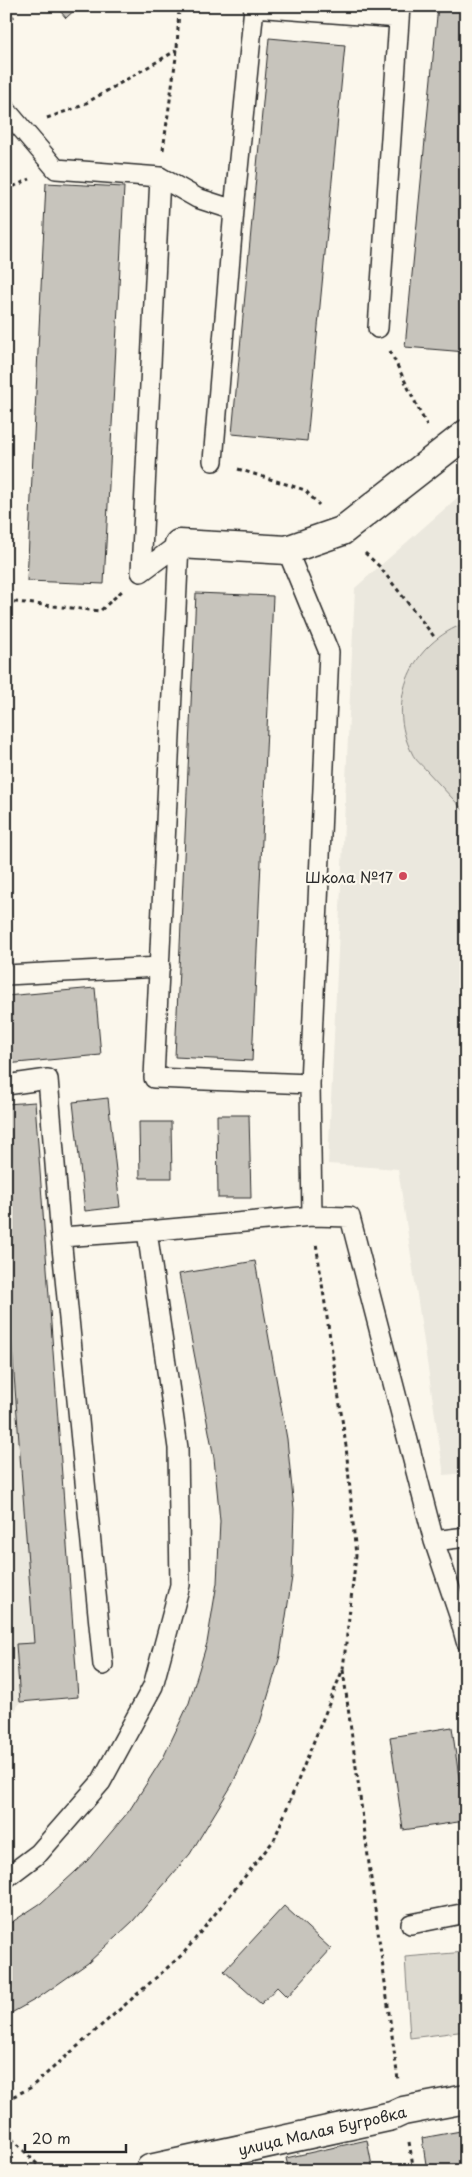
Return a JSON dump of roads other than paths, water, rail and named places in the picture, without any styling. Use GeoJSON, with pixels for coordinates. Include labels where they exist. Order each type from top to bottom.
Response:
{"type":"FeatureCollection","features":[{"type":"Feature","properties":{"kind":"street"},"geometry":{"type":"LineString","coordinates":[[179,544],[287,550],[342,531],[466,434]]}},
{"type":"Feature","properties":{"kind":"street","name":"улица Малая Бугровка"},"geometry":{"type":"LineString","coordinates":[[150,2169],[382,2118],[403,2111],[466,2099]]}},
{"type":"Feature","properties":{"kind":"lane"},"geometry":{"type":"LineString","coordinates":[[213,462],[234,210],[254,7],[400,12],[378,328]]}},
{"type":"Feature","properties":{"kind":"lane"},"geometry":{"type":"LineString","coordinates":[[6,110],[56,169],[160,178],[197,198],[234,210]]}},
{"type":"Feature","properties":{"kind":"lane"},"geometry":{"type":"LineString","coordinates":[[160,178],[141,572],[179,544]]}},
{"type":"Feature","properties":{"kind":"lane"},"geometry":{"type":"LineString","coordinates":[[179,544],[154,1078],[310,1084]]}},
{"type":"Feature","properties":{"kind":"lane"},"geometry":{"type":"LineString","coordinates":[[287,550],[329,652],[310,1084],[312,1216]]}},
{"type":"Feature","properties":{"kind":"lane"},"geometry":{"type":"LineString","coordinates":[[6,975],[160,967]]}},
{"type":"Feature","properties":{"kind":"lane"},"geometry":{"type":"LineString","coordinates":[[6,1085],[48,1079],[61,1237],[103,1665]]}},
{"type":"Feature","properties":{"kind":"lane"},"geometry":{"type":"LineString","coordinates":[[61,1237],[312,1216],[350,1217],[434,1541],[466,1642]]}},
{"type":"Feature","properties":{"kind":"lane"},"geometry":{"type":"LineString","coordinates":[[6,1878],[39,1853],[101,1782],[153,1686],[180,1585],[178,1448],[147,1231]]}},
{"type":"Feature","properties":{"kind":"lane"},"geometry":{"type":"LineString","coordinates":[[434,1541],[466,1537]]}},
{"type":"Feature","properties":{"kind":"lane"},"geometry":{"type":"LineString","coordinates":[[411,1924],[466,1913]]}},
{"type":"Feature","properties":{"kind":"place","name":"Школа №17"},"geometry":{"type":"Point","coordinates":[403,876]}}]}
